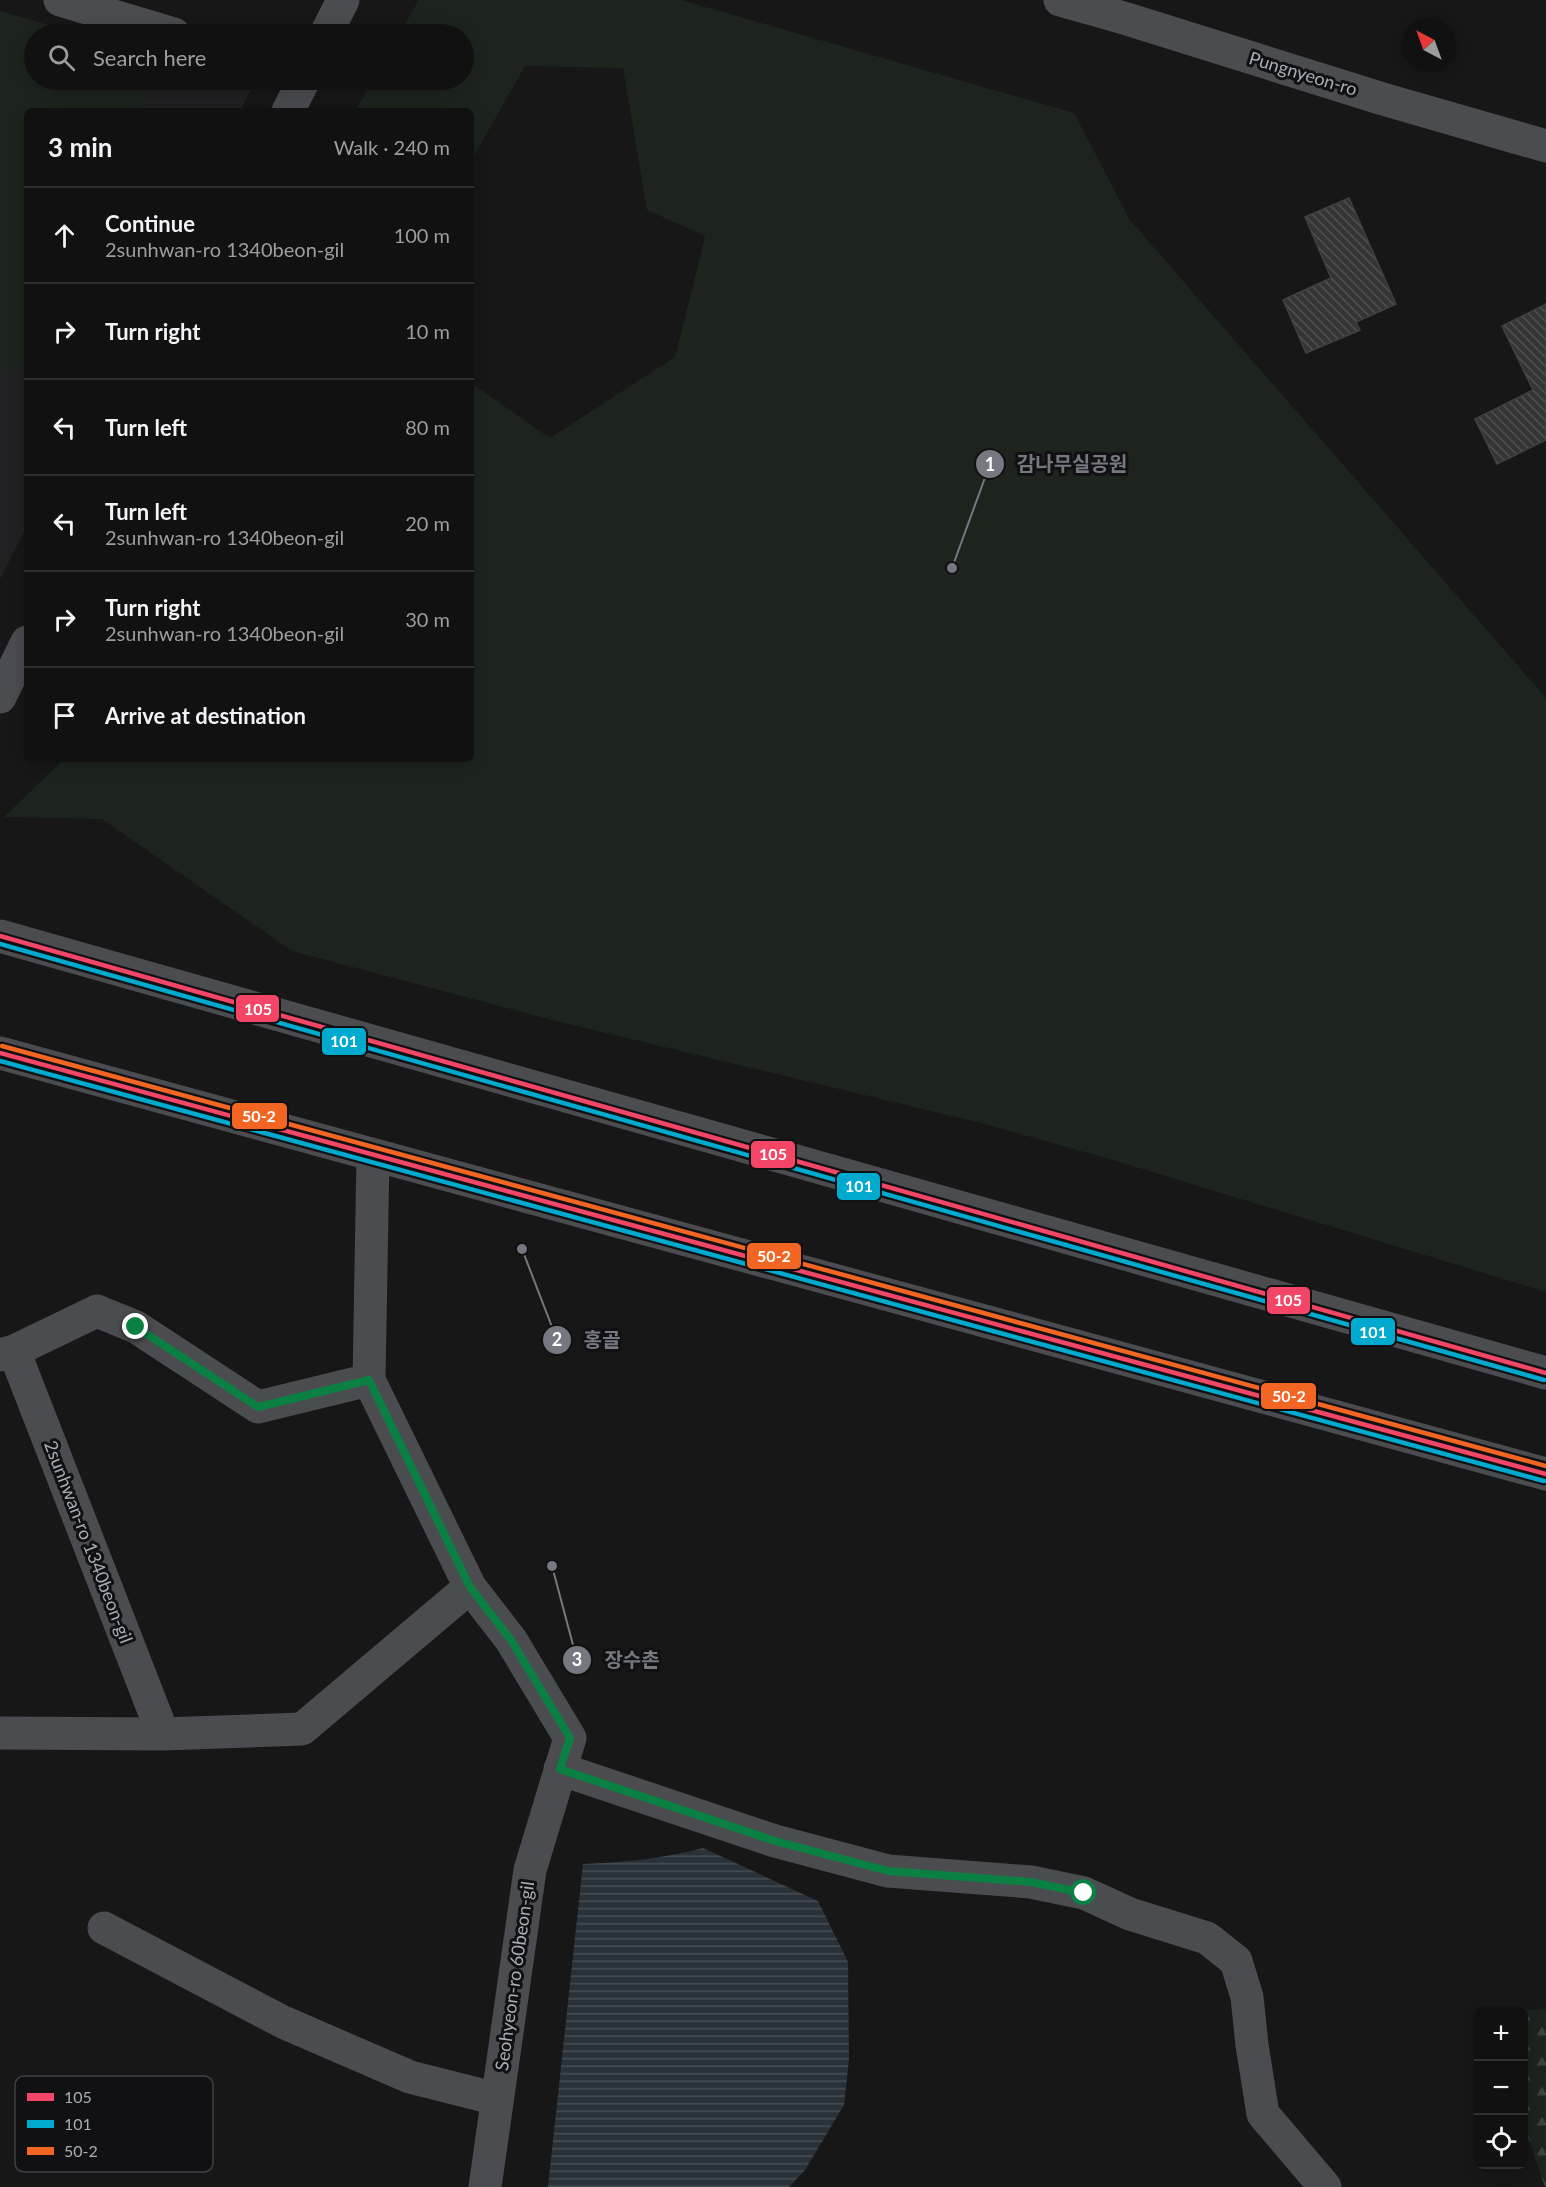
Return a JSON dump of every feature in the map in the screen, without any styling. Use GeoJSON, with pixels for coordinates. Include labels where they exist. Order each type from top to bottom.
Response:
{"type":"FeatureCollection","features":[{"type":"Feature","properties":{"kind":"street"},"geometry":{"type":"LineString","coordinates":[[60,0],[140,24]]}},
{"type":"Feature","properties":{"kind":"street"},"geometry":{"type":"LineString","coordinates":[[331,24],[343,0]]}},
{"type":"Feature","properties":{"kind":"street","name":"Pungnyeon-ro"},"geometry":{"type":"LineString","coordinates":[[1060,0],[1383,99],[1546,146]]}},
{"type":"Feature","properties":{"kind":"street"},"geometry":{"type":"LineString","coordinates":[[290,108],[299,90]]}},
{"type":"Feature","properties":{"kind":"street"},"geometry":{"type":"LineString","coordinates":[[0,697],[24,648]]}},
{"type":"Feature","properties":{"kind":"street"},"geometry":{"type":"LineString","coordinates":[[0,936],[1546,1373]]}},
{"type":"Feature","properties":{"kind":"street"},"geometry":{"type":"LineString","coordinates":[[0,1053],[1546,1474]]}},
{"type":"Feature","properties":{"kind":"street"},"geometry":{"type":"LineString","coordinates":[[369,1380],[373,1155]]}},
{"type":"Feature","properties":{"kind":"street","name":"2sunhwan-ro 1340beon-gil"},"geometry":{"type":"LineString","coordinates":[[163,1734],[7,1353],[97,1311],[136,1327],[258,1407],[369,1380]]}},
{"type":"Feature","properties":{"kind":"street","name":"Seohyeon-ro 60beon-gil"},"geometry":{"type":"LineString","coordinates":[[369,1380],[470,1587],[511,1640],[570,1738],[530,1870],[485,2187]]}},
{"type":"Feature","properties":{"kind":"street"},"geometry":{"type":"LineString","coordinates":[[0,1734],[163,1734],[302,1729],[470,1587]]}},
{"type":"Feature","properties":{"kind":"street"},"geometry":{"type":"LineString","coordinates":[[560,1769],[775,1841],[888,1871],[1031,1882],[1084,1893],[1130,1914],[1208,1938],[1236,1961],[1244,1988],[1263,2114],[1325,2187]]}},
{"type":"Feature","properties":{"kind":"street"},"geometry":{"type":"LineString","coordinates":[[104,1928],[283,2022],[410,2077],[497,2099]]}},
{"type":"Feature","properties":{"kind":"shaded area"},"geometry":{"type":"Polygon","coordinates":[[[0,12],[24,28],[24,90],[251,90],[242,108],[24,108],[24,532],[0,579],[0,12]]]}},
{"type":"Feature","properties":{"kind":"shaded area"},"geometry":{"type":"Polygon","coordinates":[[[703,1848],[818,1901],[848,1962],[849,2059],[844,2105],[805,2170],[789,2187],[548,2187],[583,1864],[673,1855],[703,1848]]]}},
{"type":"Feature","properties":{"kind":"green space"},"geometry":{"type":"Polygon","coordinates":[[[419,0],[681,0],[1074,113],[1130,220],[1546,698],[1546,1292],[1113,1160],[981,1123],[552,1020],[292,951],[102,819],[4,817],[61,762],[474,762],[474,385],[550,438],[675,357],[705,236],[647,210],[623,68],[525,66],[474,156],[474,108],[357,108],[368,90],[474,90],[474,24],[405,24],[419,0]]]}},
{"type":"Feature","properties":{"kind":"green space"},"geometry":{"type":"Polygon","coordinates":[[[0,11],[45,24],[24,24],[24,90],[150,90],[141,108],[24,108],[24,358],[16,374],[0,366],[0,11]]]}},
{"type":"Feature","properties":{"kind":"green space"},"geometry":{"type":"Polygon","coordinates":[[[1546,2009],[1546,2187],[1528,2137],[1528,2010],[1546,2009]]]}},
{"type":"Feature","properties":{"kind":"building"},"geometry":{"type":"Polygon","coordinates":[[[1349,198],[1396,304],[1356,322],[1360,330],[1306,353],[1283,300],[1331,278],[1305,217],[1349,198]]]}},
{"type":"Feature","properties":{"kind":"building"},"geometry":{"type":"Polygon","coordinates":[[[1546,304],[1546,440],[1497,464],[1475,419],[1533,390],[1502,326],[1546,304]]]}},
{"type":"Feature","properties":{"kind":"transit line","name":"105"},"geometry":{"type":"LineString","coordinates":[[0,936],[1546,1373]]}},
{"type":"Feature","properties":{"kind":"transit line","name":"101"},"geometry":{"type":"LineString","coordinates":[[0,944],[1544,1380]]}},
{"type":"Feature","properties":{"kind":"transit line","name":"50-2"},"geometry":{"type":"LineString","coordinates":[[2,1046],[1546,1466]]}},
{"type":"Feature","properties":{"kind":"transit line","name":"105"},"geometry":{"type":"LineString","coordinates":[[0,1053],[1546,1474]]}},
{"type":"Feature","properties":{"kind":"transit line","name":"101"},"geometry":{"type":"LineString","coordinates":[[0,1061],[1544,1481]]}},
{"type":"Feature","properties":{"kind":"place","name":"감나무실공원"},"geometry":{"type":"Point","coordinates":[952,568]}},
{"type":"Feature","properties":{"kind":"place","name":"홍골"},"geometry":{"type":"Point","coordinates":[522,1249]}},
{"type":"Feature","properties":{"kind":"place","name":"장수촌"},"geometry":{"type":"Point","coordinates":[552,1566]}},
{"type":"Feature","properties":{"kind":"route"},"geometry":{"type":"LineString","coordinates":[[136,1327],[258,1407],[369,1380],[470,1587],[511,1640],[570,1738],[560,1769],[775,1841],[888,1871],[1031,1882],[1084,1893]]}}]}
